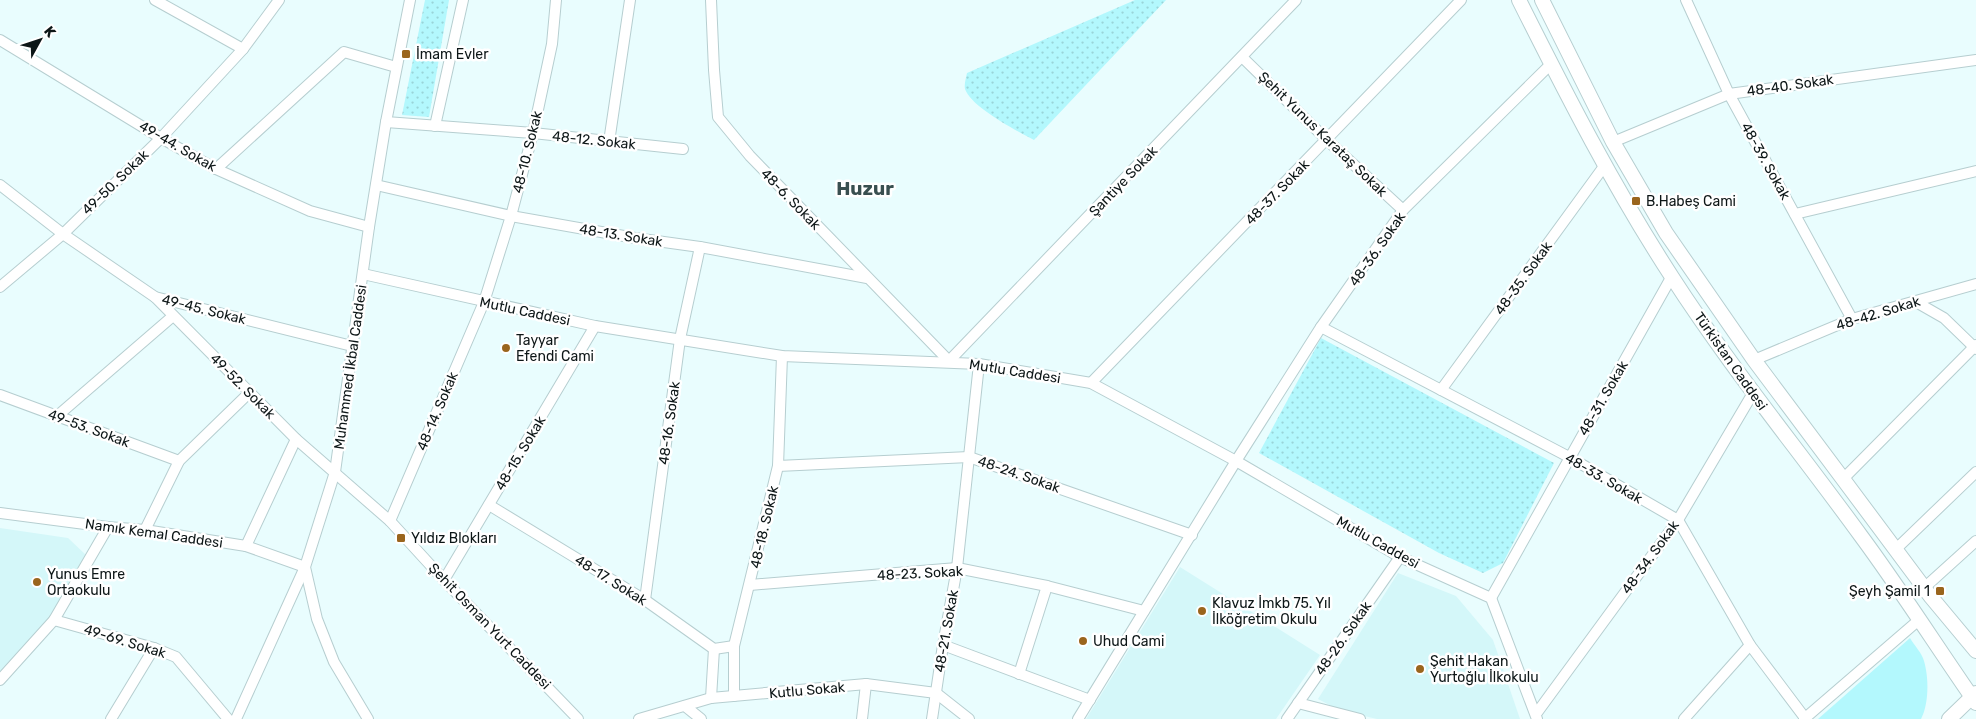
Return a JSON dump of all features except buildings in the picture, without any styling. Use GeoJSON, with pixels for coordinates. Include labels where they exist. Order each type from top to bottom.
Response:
{"type":"FeatureCollection","features":[{"type":"Feature","properties":{"kind":"street"},"geometry":{"type":"LineString","coordinates":[[155,0],[243,49]]}},
{"type":"Feature","properties":{"kind":"street","name":"49-50. Sokak"},"geometry":{"type":"LineString","coordinates":[[0,287],[63,234],[161,138],[243,49],[279,0]]}},
{"type":"Feature","properties":{"kind":"street","name":"Muhammed İkbal Caddesi"},"geometry":{"type":"LineString","coordinates":[[236,719],[305,567],[335,472],[369,227],[386,122],[410,0]]}},
{"type":"Feature","properties":{"kind":"street"},"geometry":{"type":"LineString","coordinates":[[435,126],[463,0]]}},
{"type":"Feature","properties":{"kind":"street","name":"48-10. Sokak"},"geometry":{"type":"LineString","coordinates":[[484,302],[511,216],[533,133],[552,44],[556,0]]}},
{"type":"Feature","properties":{"kind":"street"},"geometry":{"type":"LineString","coordinates":[[609,142],[630,0]]}},
{"type":"Feature","properties":{"kind":"street","name":"48-6. Sokak"},"geometry":{"type":"LineString","coordinates":[[711,0],[718,116],[750,156],[949,361]]}},
{"type":"Feature","properties":{"kind":"street","name":"Şantiye Sokak"},"geometry":{"type":"LineString","coordinates":[[949,361],[1296,0]]}},
{"type":"Feature","properties":{"kind":"street","name":"48-37. Sokak"},"geometry":{"type":"LineString","coordinates":[[1091,383],[1462,0]]}},
{"type":"Feature","properties":{"kind":"street","name":"Türkistan Caddesi"},"geometry":{"type":"LineString","coordinates":[[1519,0],[1604,165],[1672,276],[1753,393],[1860,535],[1975,698]]}},
{"type":"Feature","properties":{"kind":"street","name":"Türkistan Caddesi"},"geometry":{"type":"LineString","coordinates":[[1542,0],[1613,142],[1666,232],[1754,360],[1895,550],[1976,651]]}},
{"type":"Feature","properties":{"kind":"street","name":"48-39. Sokak"},"geometry":{"type":"LineString","coordinates":[[1686,0],[1728,94],[1852,319]]}},
{"type":"Feature","properties":{"kind":"street","name":"49-44. Sokak"},"geometry":{"type":"LineString","coordinates":[[0,40],[161,138],[216,169],[310,210],[369,227]]}},
{"type":"Feature","properties":{"kind":"street"},"geometry":{"type":"LineString","coordinates":[[216,169],[344,52],[396,67]]}},
{"type":"Feature","properties":{"kind":"street","name":"Şehit Yunus Karataş Sokak"},"geometry":{"type":"LineString","coordinates":[[1242,57],[1327,140],[1403,210]]}},
{"type":"Feature","properties":{"kind":"street","name":"48-40. Sokak"},"geometry":{"type":"LineString","coordinates":[[1613,142],[1728,94],[1976,60]]}},
{"type":"Feature","properties":{"kind":"street","name":"48-36. Sokak"},"geometry":{"type":"LineString","coordinates":[[1078,719],[1236,461],[1321,327],[1403,210],[1551,64]]}},
{"type":"Feature","properties":{"kind":"street","name":"48-12. Sokak"},"geometry":{"type":"LineString","coordinates":[[386,122],[533,133],[683,149]]}},
{"type":"Feature","properties":{"kind":"street","name":"48-35. Sokak"},"geometry":{"type":"LineString","coordinates":[[1442,390],[1604,165]]}},
{"type":"Feature","properties":{"kind":"street"},"geometry":{"type":"LineString","coordinates":[[1795,214],[1976,171]]}},
{"type":"Feature","properties":{"kind":"street","name":"49-45. Sokak"},"geometry":{"type":"LineString","coordinates":[[0,185],[63,234],[154,296],[352,346]]}},
{"type":"Feature","properties":{"kind":"street","name":"48-13. Sokak"},"geometry":{"type":"LineString","coordinates":[[376,185],[511,216],[635,238],[700,247],[868,278]]}},
{"type":"Feature","properties":{"kind":"street","name":"48-16. Sokak"},"geometry":{"type":"LineString","coordinates":[[645,600],[680,339],[700,247]]}},
{"type":"Feature","properties":{"kind":"street","name":"Mutlu Caddesi"},"geometry":{"type":"LineString","coordinates":[[363,274],[595,326],[782,356],[949,361],[979,364],[1091,383],[1236,461],[1400,556],[1491,598]]}},
{"type":"Feature","properties":{"kind":"street","name":"48-31. Sokak"},"geometry":{"type":"LineString","coordinates":[[1491,598],[1672,276]]}},
{"type":"Feature","properties":{"kind":"street","name":"48-42. Sokak"},"geometry":{"type":"LineString","coordinates":[[1754,360],[1852,319],[1976,284]]}},
{"type":"Feature","properties":{"kind":"street","name":"49-52. Sokak"},"geometry":{"type":"LineString","coordinates":[[154,296],[296,439],[335,472]]}},
{"type":"Feature","properties":{"kind":"street","name":"48-14. Sokak"},"geometry":{"type":"LineString","coordinates":[[390,521],[484,302]]}},
{"type":"Feature","properties":{"kind":"street"},"geometry":{"type":"LineString","coordinates":[[1843,479],[1976,347],[1944,318],[1916,302]]}},
{"type":"Feature","properties":{"kind":"street"},"geometry":{"type":"LineString","coordinates":[[56,417],[173,316]]}},
{"type":"Feature","properties":{"kind":"street","name":"48-15. Sokak"},"geometry":{"type":"LineString","coordinates":[[444,580],[595,326]]}},
{"type":"Feature","properties":{"kind":"street","name":"48-33. Sokak"},"geometry":{"type":"LineString","coordinates":[[1321,327],[1569,457],[1678,520]]}},
{"type":"Feature","properties":{"kind":"street","name":"48-18. Sokak"},"geometry":{"type":"LineString","coordinates":[[734,696],[734,646],[778,466],[782,356]]}},
{"type":"Feature","properties":{"kind":"street","name":"48-21. Sokak"},"geometry":{"type":"LineString","coordinates":[[932,719],[957,568],[979,364]]}},
{"type":"Feature","properties":{"kind":"street"},"geometry":{"type":"LineString","coordinates":[[145,530],[179,461],[249,393]]}},
{"type":"Feature","properties":{"kind":"street","name":"48-34. Sokak"},"geometry":{"type":"LineString","coordinates":[[1537,716],[1678,520],[1753,393]]}},
{"type":"Feature","properties":{"kind":"street","name":"49-53. Sokak"},"geometry":{"type":"LineString","coordinates":[[0,395],[179,461]]}},
{"type":"Feature","properties":{"kind":"street"},"geometry":{"type":"LineString","coordinates":[[246,546],[296,439]]}},
{"type":"Feature","properties":{"kind":"street","name":"48-24. Sokak"},"geometry":{"type":"LineString","coordinates":[[778,466],[969,457],[1192,535]]}},
{"type":"Feature","properties":{"kind":"street","name":"Şehit Osman Yurt Caddesi"},"geometry":{"type":"LineString","coordinates":[[335,472],[390,521],[578,719]]}},
{"type":"Feature","properties":{"kind":"street"},"geometry":{"type":"LineString","coordinates":[[1895,550],[1976,472]]}},
{"type":"Feature","properties":{"kind":"street","name":"48-17. Sokak"},"geometry":{"type":"LineString","coordinates":[[489,505],[645,600],[714,649]]}},
{"type":"Feature","properties":{"kind":"street","name":"Namık Kemal Caddesi"},"geometry":{"type":"LineString","coordinates":[[0,513],[145,530],[246,546],[305,567]]}},
{"type":"Feature","properties":{"kind":"street"},"geometry":{"type":"LineString","coordinates":[[1678,520],[1750,645],[1805,719],[1920,619]]}},
{"type":"Feature","properties":{"kind":"street"},"geometry":{"type":"LineString","coordinates":[[0,680],[54,620],[108,527]]}},
{"type":"Feature","properties":{"kind":"street"},"geometry":{"type":"LineString","coordinates":[[1924,588],[1976,541]]}},
{"type":"Feature","properties":{"kind":"street","name":"48-26. Sokak"},"geometry":{"type":"LineString","coordinates":[[1286,719],[1400,556]]}},
{"type":"Feature","properties":{"kind":"street"},"geometry":{"type":"LineString","coordinates":[[305,567],[317,619],[334,662],[368,719]]}},
{"type":"Feature","properties":{"kind":"street","name":"48-23. Sokak"},"geometry":{"type":"LineString","coordinates":[[750,585],[957,568],[1047,586],[1144,611]]}},
{"type":"Feature","properties":{"kind":"street"},"geometry":{"type":"LineString","coordinates":[[1019,674],[1047,586]]}},
{"type":"Feature","properties":{"kind":"street"},"geometry":{"type":"LineString","coordinates":[[1491,598],[1537,716]]}},
{"type":"Feature","properties":{"kind":"street","name":"49-69. Sokak"},"geometry":{"type":"LineString","coordinates":[[54,620],[176,656],[228,719]]}},
{"type":"Feature","properties":{"kind":"street"},"geometry":{"type":"LineString","coordinates":[[943,645],[1090,700]]}},
{"type":"Feature","properties":{"kind":"street"},"geometry":{"type":"LineString","coordinates":[[1684,719],[1750,645]]}},
{"type":"Feature","properties":{"kind":"street"},"geometry":{"type":"LineString","coordinates":[[711,698],[714,649],[734,646]]}},
{"type":"Feature","properties":{"kind":"street"},"geometry":{"type":"LineString","coordinates":[[111,719],[154,648]]}},
{"type":"Feature","properties":{"kind":"street"},"geometry":{"type":"LineString","coordinates":[[862,719],[866,684]]}},
{"type":"Feature","properties":{"kind":"street","name":"Kutlu Sokak"},"geometry":{"type":"LineString","coordinates":[[639,719],[711,698],[866,684],[936,693]]}},
{"type":"Feature","properties":{"kind":"street"},"geometry":{"type":"LineString","coordinates":[[936,693],[969,719]]}},
{"type":"Feature","properties":{"kind":"street"},"geometry":{"type":"LineString","coordinates":[[1948,719],[1975,698]]}},
{"type":"Feature","properties":{"kind":"street"},"geometry":{"type":"LineString","coordinates":[[1298,703],[1360,719]]}},
{"type":"Feature","properties":{"kind":"street"},"geometry":{"type":"LineString","coordinates":[[685,706],[701,719]]}},
{"type":"Feature","properties":{"kind":"shaded area"},"geometry":{"type":"Polygon","coordinates":[[[425,0],[449,0],[429,117],[402,115],[425,0]]]}},
{"type":"Feature","properties":{"kind":"shaded area"},"geometry":{"type":"Polygon","coordinates":[[[1135,0],[1166,0],[1034,140],[985,111],[969,96],[965,89],[967,73],[1135,0]]]}},
{"type":"Feature","properties":{"kind":"shaded area"},"geometry":{"type":"Polygon","coordinates":[[[1321,338],[1554,463],[1503,563],[1483,573],[1439,553],[1259,453],[1321,338]]]}},
{"type":"Feature","properties":{"kind":"shaded area","name":"Yunus Emre Ortaokulu"},"geometry":{"type":"Polygon","coordinates":[[[0,528],[68,538],[88,557],[62,607],[0,676],[0,528]]]}},
{"type":"Feature","properties":{"kind":"shaded area","name":"Klavuz İmkb 75. Yıl İlköğretim Okulu"},"geometry":{"type":"Polygon","coordinates":[[[1180,567],[1320,655],[1276,719],[1086,719],[1180,567]]]}},
{"type":"Feature","properties":{"kind":"shaded area","name":"Şehit Hakan Yurtoğlu İlkokulu"},"geometry":{"type":"Polygon","coordinates":[[[1398,573],[1456,596],[1493,640],[1520,719],[1377,719],[1339,710],[1318,699],[1398,573]]]}},
{"type":"Feature","properties":{"kind":"shaded area"},"geometry":{"type":"Polygon","coordinates":[[[1910,638],[1923,658],[1927,675],[1927,699],[1921,719],[1818,719],[1910,638]]]}},
{"type":"Feature","properties":{"kind":"place","name":"İmam Evler"},"geometry":{"type":"Point","coordinates":[406,54]}},
{"type":"Feature","properties":{"kind":"place","name":"B.Habeş Cami"},"geometry":{"type":"Point","coordinates":[1636,201]}},
{"type":"Feature","properties":{"kind":"place","name":"Tayyar Efendi Cami"},"geometry":{"type":"Point","coordinates":[506,348]}},
{"type":"Feature","properties":{"kind":"place","name":"Yıldız Blokları"},"geometry":{"type":"Point","coordinates":[401,538]}},
{"type":"Feature","properties":{"kind":"place","name":"Yunus Emre Ortaokulu"},"geometry":{"type":"Point","coordinates":[37,582]}},
{"type":"Feature","properties":{"kind":"place","name":"Şeyh Şamil 1"},"geometry":{"type":"Point","coordinates":[1940,591]}},
{"type":"Feature","properties":{"kind":"place","name":"Klavuz İmkb 75. Yıl İlköğretim Okulu"},"geometry":{"type":"Point","coordinates":[1202,611]}},
{"type":"Feature","properties":{"kind":"place","name":"Uhud Cami"},"geometry":{"type":"Point","coordinates":[1083,641]}},
{"type":"Feature","properties":{"kind":"place","name":"Şehit Hakan Yurtoğlu İlkokulu"},"geometry":{"type":"Point","coordinates":[1420,669]}},
{"type":"Feature","properties":{"kind":"district","name":"Huzur"},"geometry":{"type":"Point","coordinates":[865,188]}}]}
